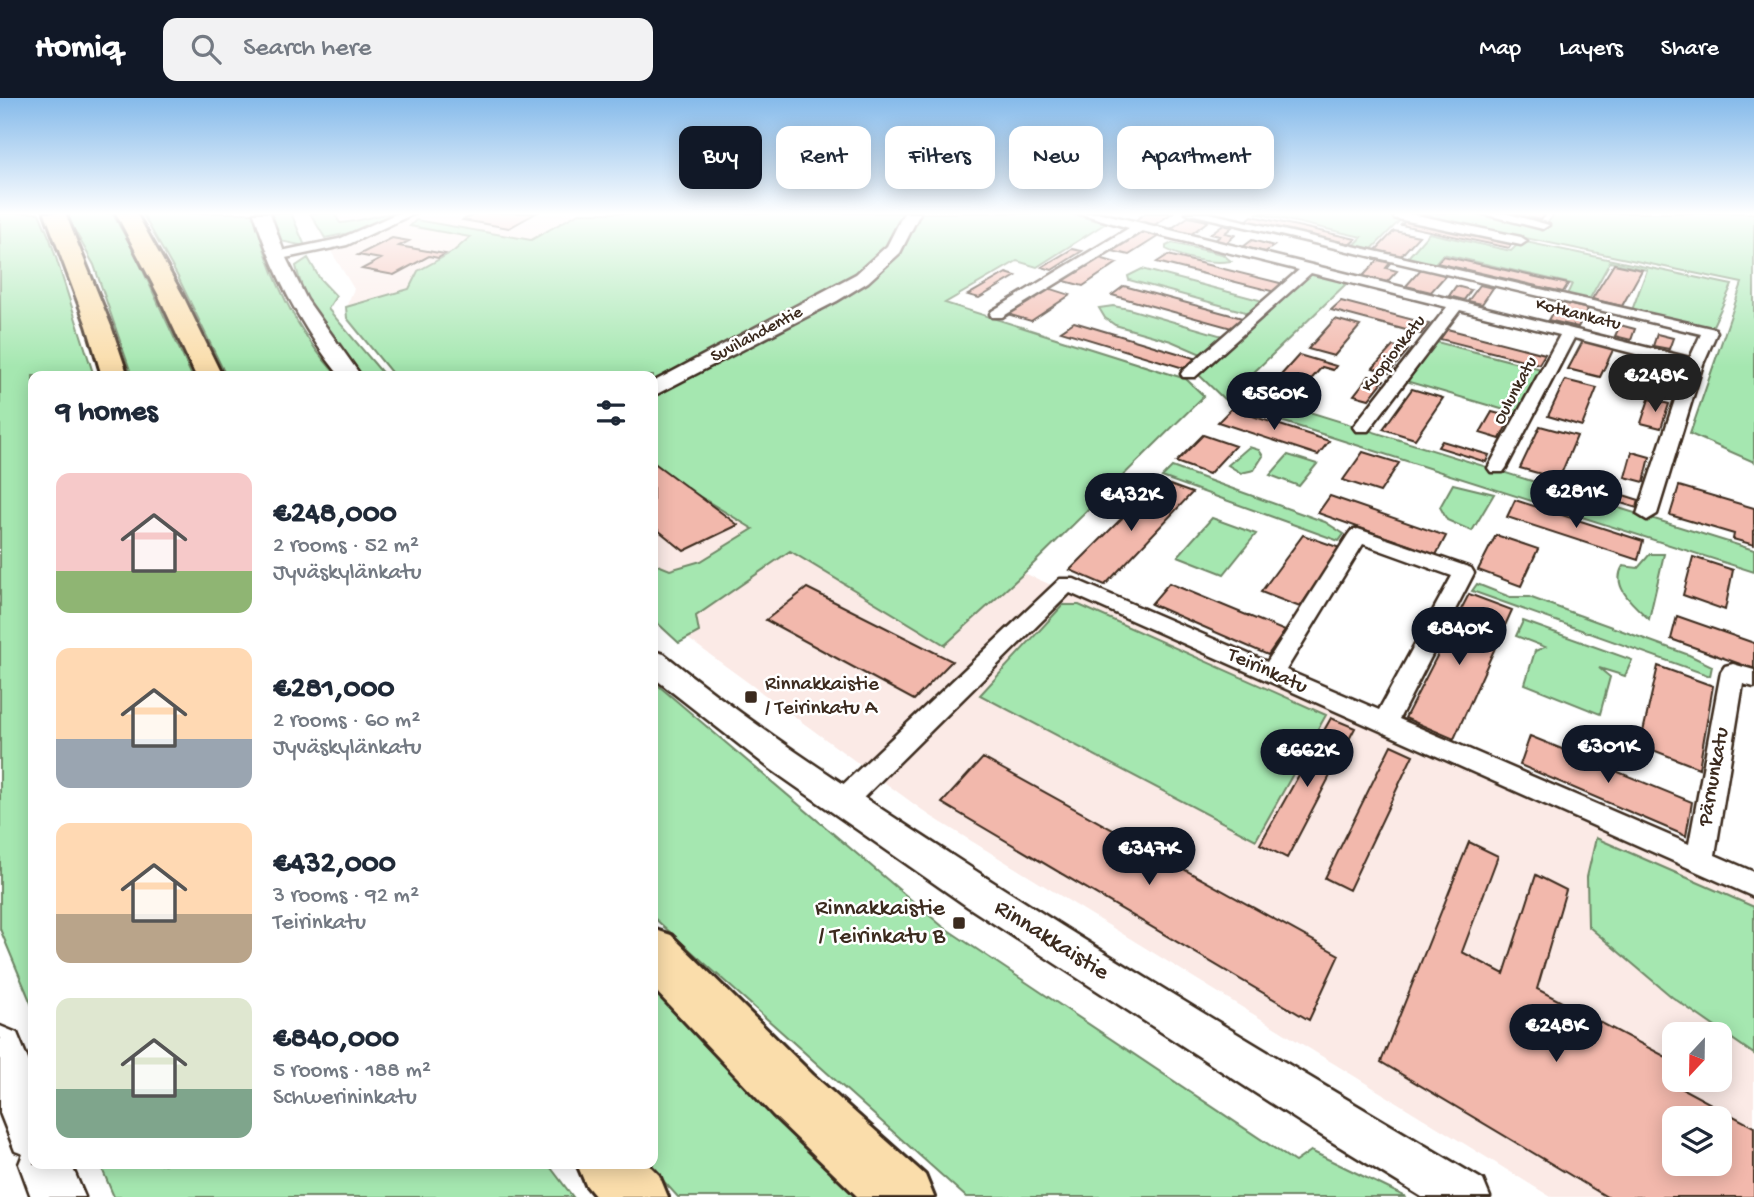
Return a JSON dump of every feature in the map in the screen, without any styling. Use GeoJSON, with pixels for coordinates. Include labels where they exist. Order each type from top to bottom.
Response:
{"type":"FeatureCollection","features":[{"type":"Feature","properties":{"kind":"highway"},"geometry":{"type":"LineString","coordinates":[[75,264],[113,371]]}},
{"type":"Feature","properties":{"kind":"highway"},"geometry":{"type":"LineString","coordinates":[[154,264],[207,371]]}},
{"type":"Feature","properties":{"kind":"highway"},"geometry":{"type":"LineString","coordinates":[[658,956],[793,1095],[903,1197]]}},
{"type":"Feature","properties":{"kind":"highway"},"geometry":{"type":"LineString","coordinates":[[612,1169],[637,1197]]}},
{"type":"Feature","properties":{"kind":"main road"},"geometry":{"type":"LineString","coordinates":[[0,1050],[28,1120]]}},
{"type":"Feature","properties":{"kind":"main road"},"geometry":{"type":"LineString","coordinates":[[47,1169],[58,1197]]}},
{"type":"Feature","properties":{"kind":"street"},"geometry":{"type":"LineString","coordinates":[[280,264],[305,316],[319,338],[347,371]]}},
{"type":"Feature","properties":{"kind":"street","name":"Suvilahdentie"},"geometry":{"type":"LineString","coordinates":[[658,387],[862,278],[877,264]]}},
{"type":"Feature","properties":{"kind":"street"},"geometry":{"type":"LineString","coordinates":[[997,314],[1078,264]]}},
{"type":"Feature","properties":{"kind":"street","name":"Kotkankatu"},"geometry":{"type":"LineString","coordinates":[[1289,264],[1695,364]]}},
{"type":"Feature","properties":{"kind":"street"},"geometry":{"type":"LineString","coordinates":[[1415,264],[1710,332],[1695,364],[1647,514]]}},
{"type":"Feature","properties":{"kind":"street"},"geometry":{"type":"LineString","coordinates":[[1189,374],[1308,269]]}},
{"type":"Feature","properties":{"kind":"street","name":"Kuopionkatu"},"geometry":{"type":"LineString","coordinates":[[1362,427],[1456,305]]}},
{"type":"Feature","properties":{"kind":"street","name":"Oulunkatu"},"geometry":{"type":"LineString","coordinates":[[1497,468],[1569,333]]}},
{"type":"Feature","properties":{"kind":"street"},"geometry":{"type":"LineString","coordinates":[[1272,674],[1358,535],[1464,573],[1384,723]]}},
{"type":"Feature","properties":{"kind":"street","name":"Teirinkatu"},"geometry":{"type":"LineString","coordinates":[[842,802],[1067,584],[1754,885]]}},
{"type":"Feature","properties":{"kind":"street","name":"Rinnakkaistie"},"geometry":{"type":"LineString","coordinates":[[658,665],[842,802],[1007,913],[1306,1101],[1466,1197]]}},
{"type":"Feature","properties":{"kind":"street","name":"Pärnunkatu"},"geometry":{"type":"LineString","coordinates":[[1700,862],[1733,672],[1754,679]]}},
{"type":"Feature","properties":{"kind":"shaded area"},"geometry":{"type":"Polygon","coordinates":[[[339,264],[476,264],[409,289],[346,307],[354,289],[339,264]]]}},
{"type":"Feature","properties":{"kind":"shaded area"},"geometry":{"type":"Polygon","coordinates":[[[658,471],[945,645],[1024,573],[1754,895],[1754,1197],[1551,1197],[929,815],[658,617],[658,471]]]}},
{"type":"Feature","properties":{"kind":"green space"},"geometry":{"type":"Polygon","coordinates":[[[0,264],[58,264],[92,371],[28,371],[28,996],[0,929],[0,264]]]}},
{"type":"Feature","properties":{"kind":"green space"},"geometry":{"type":"Polygon","coordinates":[[[140,264],[190,371],[130,371],[94,265],[140,264]]]}},
{"type":"Feature","properties":{"kind":"green space"},"geometry":{"type":"Polygon","coordinates":[[[171,264],[270,264],[297,321],[334,371],[224,371],[171,264]]]}},
{"type":"Feature","properties":{"kind":"green space"},"geometry":{"type":"Polygon","coordinates":[[[312,264],[320,279],[336,296],[328,309],[381,371],[358,371],[341,352],[313,310],[296,266],[312,264]]]}},
{"type":"Feature","properties":{"kind":"green space"},"geometry":{"type":"Polygon","coordinates":[[[430,264],[1011,264],[945,303],[1186,379],[1204,396],[1024,573],[945,645],[790,551],[696,616],[699,632],[679,643],[658,624],[658,565],[670,570],[701,561],[753,529],[658,471],[658,371],[390,371],[347,318],[346,307],[409,289],[418,271],[430,264]]]}},
{"type":"Feature","properties":{"kind":"green space"},"geometry":{"type":"Polygon","coordinates":[[[1414,264],[1434,264],[1431,268],[1414,264]]]}},
{"type":"Feature","properties":{"kind":"green space"},"geometry":{"type":"Polygon","coordinates":[[[1487,264],[1609,264],[1589,300],[1632,310],[1647,270],[1621,264],[1633,264],[1732,285],[1710,332],[1565,299],[1572,284],[1487,264]]]}},
{"type":"Feature","properties":{"kind":"green space"},"geometry":{"type":"Polygon","coordinates":[[[1652,264],[1754,264],[1754,462],[1690,434],[1742,283],[1652,264]]]}},
{"type":"Feature","properties":{"kind":"green space"},"geometry":{"type":"Polygon","coordinates":[[[1142,269],[1274,304],[1309,272],[1348,282],[1225,400],[1199,375],[1215,360],[1171,341],[1115,325],[1105,318],[1099,308],[1113,306],[1129,309],[1236,340],[1259,318],[1129,280],[1128,276],[1142,269]]]}},
{"type":"Feature","properties":{"kind":"green space"},"geometry":{"type":"Polygon","coordinates":[[[1429,340],[1549,371],[1525,416],[1399,379],[1429,340]]]}},
{"type":"Feature","properties":{"kind":"green space"},"geometry":{"type":"Polygon","coordinates":[[[1242,391],[1754,550],[1754,572],[1228,404],[1242,391]]]}},
{"type":"Feature","properties":{"kind":"green space"},"geometry":{"type":"Polygon","coordinates":[[[1249,447],[1259,450],[1263,456],[1254,470],[1241,473],[1228,465],[1249,447]]]}},
{"type":"Feature","properties":{"kind":"green space"},"geometry":{"type":"Polygon","coordinates":[[[1288,455],[1317,464],[1299,486],[1270,475],[1288,455]]]}},
{"type":"Feature","properties":{"kind":"green space"},"geometry":{"type":"Polygon","coordinates":[[[1172,467],[1325,522],[1344,534],[1339,541],[1162,477],[1172,467]]]}},
{"type":"Feature","properties":{"kind":"green space"},"geometry":{"type":"Polygon","coordinates":[[[1453,484],[1494,494],[1472,531],[1447,520],[1440,507],[1453,484]]]}},
{"type":"Feature","properties":{"kind":"green space"},"geometry":{"type":"Polygon","coordinates":[[[1212,518],[1256,534],[1224,574],[1178,556],[1212,518]]]}},
{"type":"Feature","properties":{"kind":"green space"},"geometry":{"type":"Polygon","coordinates":[[[1650,554],[1664,554],[1649,619],[1626,596],[1620,574],[1623,566],[1638,568],[1650,554]]]}},
{"type":"Feature","properties":{"kind":"green space"},"geometry":{"type":"Polygon","coordinates":[[[1477,584],[1510,597],[1529,597],[1689,655],[1712,666],[1710,676],[1472,591],[1477,584]]]}},
{"type":"Feature","properties":{"kind":"green space"},"geometry":{"type":"Polygon","coordinates":[[[1063,605],[1079,605],[1326,715],[1256,840],[980,695],[1063,605]]]}},
{"type":"Feature","properties":{"kind":"green space"},"geometry":{"type":"Polygon","coordinates":[[[1523,621],[1632,660],[1625,676],[1599,668],[1610,677],[1600,714],[1525,684],[1535,651],[1545,647],[1516,636],[1523,621]]]}},
{"type":"Feature","properties":{"kind":"green space"},"geometry":{"type":"Polygon","coordinates":[[[658,685],[942,926],[1295,1162],[1311,1151],[1406,1197],[966,1197],[658,921],[658,685]]]}},
{"type":"Feature","properties":{"kind":"green space"},"geometry":{"type":"Polygon","coordinates":[[[1596,838],[1754,907],[1754,1054],[1732,1039],[1732,1022],[1708,1022],[1672,997],[1588,926],[1587,877],[1596,838]]]}},
{"type":"Feature","properties":{"kind":"green space"},"geometry":{"type":"Polygon","coordinates":[[[658,994],[858,1197],[678,1197],[653,1169],[658,1169],[658,994]]]}},
{"type":"Feature","properties":{"kind":"green space"},"geometry":{"type":"Polygon","coordinates":[[[102,1169],[552,1169],[573,1197],[114,1197],[102,1169]]]}},
{"type":"Feature","properties":{"kind":"building"},"geometry":{"type":"Polygon","coordinates":[[[371,264],[414,264],[394,275],[362,269],[371,264]]]}},
{"type":"Feature","properties":{"kind":"building"},"geometry":{"type":"Polygon","coordinates":[[[1047,264],[1061,264],[1052,270],[1042,267],[1047,264]]]}},
{"type":"Feature","properties":{"kind":"building"},"geometry":{"type":"Polygon","coordinates":[[[1085,264],[1115,264],[1083,286],[1061,280],[1085,264]]]}},
{"type":"Feature","properties":{"kind":"building"},"geometry":{"type":"Polygon","coordinates":[[[1166,264],[1205,264],[1284,284],[1275,292],[1166,264]]]}},
{"type":"Feature","properties":{"kind":"building"},"geometry":{"type":"Polygon","coordinates":[[[1374,264],[1389,264],[1386,268],[1397,271],[1387,282],[1363,276],[1374,264]]]}},
{"type":"Feature","properties":{"kind":"building"},"geometry":{"type":"Polygon","coordinates":[[[1443,264],[1480,264],[1568,284],[1563,292],[1443,264]]]}},
{"type":"Feature","properties":{"kind":"building"},"geometry":{"type":"Polygon","coordinates":[[[1614,264],[1642,270],[1622,306],[1592,299],[1614,264]]]}},
{"type":"Feature","properties":{"kind":"building"},"geometry":{"type":"Polygon","coordinates":[[[1421,269],[1446,275],[1431,292],[1406,286],[1421,269]]]}},
{"type":"Feature","properties":{"kind":"building"},"geometry":{"type":"Polygon","coordinates":[[[1006,273],[1016,276],[979,298],[968,295],[1006,273]]]}},
{"type":"Feature","properties":{"kind":"building"},"geometry":{"type":"Polygon","coordinates":[[[1480,285],[1493,288],[1482,304],[1468,301],[1480,285]]]}},
{"type":"Feature","properties":{"kind":"building"},"geometry":{"type":"Polygon","coordinates":[[[1124,286],[1246,319],[1235,329],[1112,295],[1124,286]]]}},
{"type":"Feature","properties":{"kind":"building"},"geometry":{"type":"Polygon","coordinates":[[[1456,286],[1471,290],[1464,300],[1449,296],[1456,286]]]}},
{"type":"Feature","properties":{"kind":"building"},"geometry":{"type":"Polygon","coordinates":[[[1048,288],[1070,295],[1031,321],[1007,314],[1048,288]]]}},
{"type":"Feature","properties":{"kind":"building"},"geometry":{"type":"Polygon","coordinates":[[[1341,301],[1429,324],[1421,334],[1331,310],[1341,301]]]}},
{"type":"Feature","properties":{"kind":"building"},"geometry":{"type":"Polygon","coordinates":[[[1559,302],[1588,309],[1578,327],[1548,320],[1559,302]]]}},
{"type":"Feature","properties":{"kind":"building"},"geometry":{"type":"Polygon","coordinates":[[[1335,319],[1360,326],[1334,356],[1308,349],[1335,319]]]}},
{"type":"Feature","properties":{"kind":"building"},"geometry":{"type":"Polygon","coordinates":[[[1074,322],[1201,360],[1190,370],[1061,331],[1074,322]]]}},
{"type":"Feature","properties":{"kind":"building"},"geometry":{"type":"Polygon","coordinates":[[[1620,325],[1635,329],[1631,340],[1615,336],[1620,325]]]}},
{"type":"Feature","properties":{"kind":"building"},"geometry":{"type":"Polygon","coordinates":[[[1447,329],[1545,354],[1539,364],[1440,339],[1447,329]]]}},
{"type":"Feature","properties":{"kind":"building"},"geometry":{"type":"Polygon","coordinates":[[[1657,334],[1673,338],[1669,349],[1653,346],[1657,334]]]}},
{"type":"Feature","properties":{"kind":"building"},"geometry":{"type":"Polygon","coordinates":[[[1584,339],[1615,346],[1600,377],[1568,369],[1584,339]]]}},
{"type":"Feature","properties":{"kind":"building"},"geometry":{"type":"Polygon","coordinates":[[[1393,346],[1408,350],[1389,373],[1373,368],[1393,346]]]}},
{"type":"Feature","properties":{"kind":"building"},"geometry":{"type":"Polygon","coordinates":[[[1299,355],[1336,366],[1333,370],[1322,367],[1291,402],[1264,394],[1299,355]]]}},
{"type":"Feature","properties":{"kind":"building"},"geometry":{"type":"Polygon","coordinates":[[[1665,359],[1682,363],[1678,382],[1660,377],[1665,359]]]}},
{"type":"Feature","properties":{"kind":"building"},"geometry":{"type":"Polygon","coordinates":[[[1369,376],[1384,380],[1369,399],[1354,395],[1369,376]]]}},
{"type":"Feature","properties":{"kind":"building"},"geometry":{"type":"Polygon","coordinates":[[[1565,380],[1597,388],[1582,426],[1548,416],[1565,380]]]}},
{"type":"Feature","properties":{"kind":"building"},"geometry":{"type":"Polygon","coordinates":[[[1412,389],[1443,398],[1415,439],[1383,429],[1412,389]]]}},
{"type":"Feature","properties":{"kind":"building"},"geometry":{"type":"Polygon","coordinates":[[[1649,399],[1669,404],[1661,428],[1641,423],[1649,399]]]}},
{"type":"Feature","properties":{"kind":"building"},"geometry":{"type":"Polygon","coordinates":[[[1231,409],[1329,441],[1318,455],[1218,422],[1231,409]]]}},
{"type":"Feature","properties":{"kind":"building"},"geometry":{"type":"Polygon","coordinates":[[[1492,412],[1511,417],[1500,439],[1480,433],[1492,412]]]}},
{"type":"Feature","properties":{"kind":"building"},"geometry":{"type":"Polygon","coordinates":[[[1540,426],[1577,436],[1559,479],[1520,468],[1540,426]]]}},
{"type":"Feature","properties":{"kind":"building"},"geometry":{"type":"Polygon","coordinates":[[[1203,435],[1235,446],[1209,474],[1176,462],[1203,435]]]}},
{"type":"Feature","properties":{"kind":"building"},"geometry":{"type":"Polygon","coordinates":[[[1442,441],[1489,455],[1486,462],[1438,447],[1442,441]]]}},
{"type":"Feature","properties":{"kind":"building"},"geometry":{"type":"Polygon","coordinates":[[[1363,452],[1399,463],[1380,492],[1343,480],[1363,452]]]}},
{"type":"Feature","properties":{"kind":"building"},"geometry":{"type":"Polygon","coordinates":[[[1632,452],[1650,457],[1644,482],[1625,477],[1632,452]]]}},
{"type":"Feature","properties":{"kind":"building"},"geometry":{"type":"Polygon","coordinates":[[[658,466],[738,525],[684,551],[658,530],[658,466]]]}},
{"type":"Feature","properties":{"kind":"building"},"geometry":{"type":"Polygon","coordinates":[[[1159,481],[1192,493],[1105,585],[1070,570],[1159,481]]]}},
{"type":"Feature","properties":{"kind":"building"},"geometry":{"type":"Polygon","coordinates":[[[1585,483],[1639,500],[1637,508],[1582,491],[1585,483]]]}},
{"type":"Feature","properties":{"kind":"building"},"geometry":{"type":"Polygon","coordinates":[[[1679,486],[1754,508],[1754,545],[1733,539],[1734,534],[1670,515],[1679,486]]]}},
{"type":"Feature","properties":{"kind":"building"},"geometry":{"type":"Polygon","coordinates":[[[1330,496],[1446,536],[1436,555],[1318,513],[1330,496]]]}},
{"type":"Feature","properties":{"kind":"building"},"geometry":{"type":"Polygon","coordinates":[[[1515,500],[1643,541],[1638,560],[1507,517],[1515,500]]]}},
{"type":"Feature","properties":{"kind":"building"},"geometry":{"type":"Polygon","coordinates":[[[1303,535],[1340,548],[1300,607],[1261,592],[1303,535]]]}},
{"type":"Feature","properties":{"kind":"building"},"geometry":{"type":"Polygon","coordinates":[[[1496,535],[1538,549],[1521,586],[1478,570],[1496,535]]]}},
{"type":"Feature","properties":{"kind":"building"},"geometry":{"type":"Polygon","coordinates":[[[1693,557],[1733,570],[1725,610],[1683,595],[1693,557]]]}},
{"type":"Feature","properties":{"kind":"building"},"geometry":{"type":"Polygon","coordinates":[[[1169,583],[1285,631],[1268,655],[1151,604],[1169,583]]]}},
{"type":"Feature","properties":{"kind":"building"},"geometry":{"type":"Polygon","coordinates":[[[807,588],[952,661],[914,700],[766,620],[807,588]]]}},
{"type":"Feature","properties":{"kind":"building"},"geometry":{"type":"Polygon","coordinates":[[[1469,594],[1512,610],[1454,739],[1405,718],[1469,594]]]}},
{"type":"Feature","properties":{"kind":"building"},"geometry":{"type":"Polygon","coordinates":[[[1677,616],[1754,643],[1754,669],[1671,639],[1677,616]]]}},
{"type":"Feature","properties":{"kind":"building"},"geometry":{"type":"Polygon","coordinates":[[[1658,666],[1713,686],[1699,768],[1640,745],[1658,666]]]}},
{"type":"Feature","properties":{"kind":"building"},"geometry":{"type":"Polygon","coordinates":[[[1331,718],[1355,728],[1287,858],[1260,844],[1331,718]]]}},
{"type":"Feature","properties":{"kind":"building"},"geometry":{"type":"Polygon","coordinates":[[[1530,736],[1692,802],[1686,836],[1520,765],[1530,736]]]}},
{"type":"Feature","properties":{"kind":"building"},"geometry":{"type":"Polygon","coordinates":[[[1391,745],[1413,755],[1349,890],[1325,878],[1391,745]]]}},
{"type":"Feature","properties":{"kind":"building"},"geometry":{"type":"Polygon","coordinates":[[[983,758],[1339,955],[1309,1020],[942,803],[983,758]]]}},
{"type":"Feature","properties":{"kind":"building"},"geometry":{"type":"Polygon","coordinates":[[[1469,842],[1498,856],[1462,952],[1504,974],[1536,875],[1566,890],[1537,989],[1662,1055],[1662,1092],[1689,1092],[1715,1106],[1662,1106],[1662,1176],[1732,1176],[1732,1115],[1754,1127],[1754,1197],[1607,1197],[1381,1062],[1469,842]]]}},
{"type":"Feature","properties":{"kind":"place","name":"Rinnakkaistie / Teirinkatu A"},"geometry":{"type":"Point","coordinates":[751,697]}},
{"type":"Feature","properties":{"kind":"place","name":"Rinnakkaistie / Teirinkatu B"},"geometry":{"type":"Point","coordinates":[959,923]}}]}
